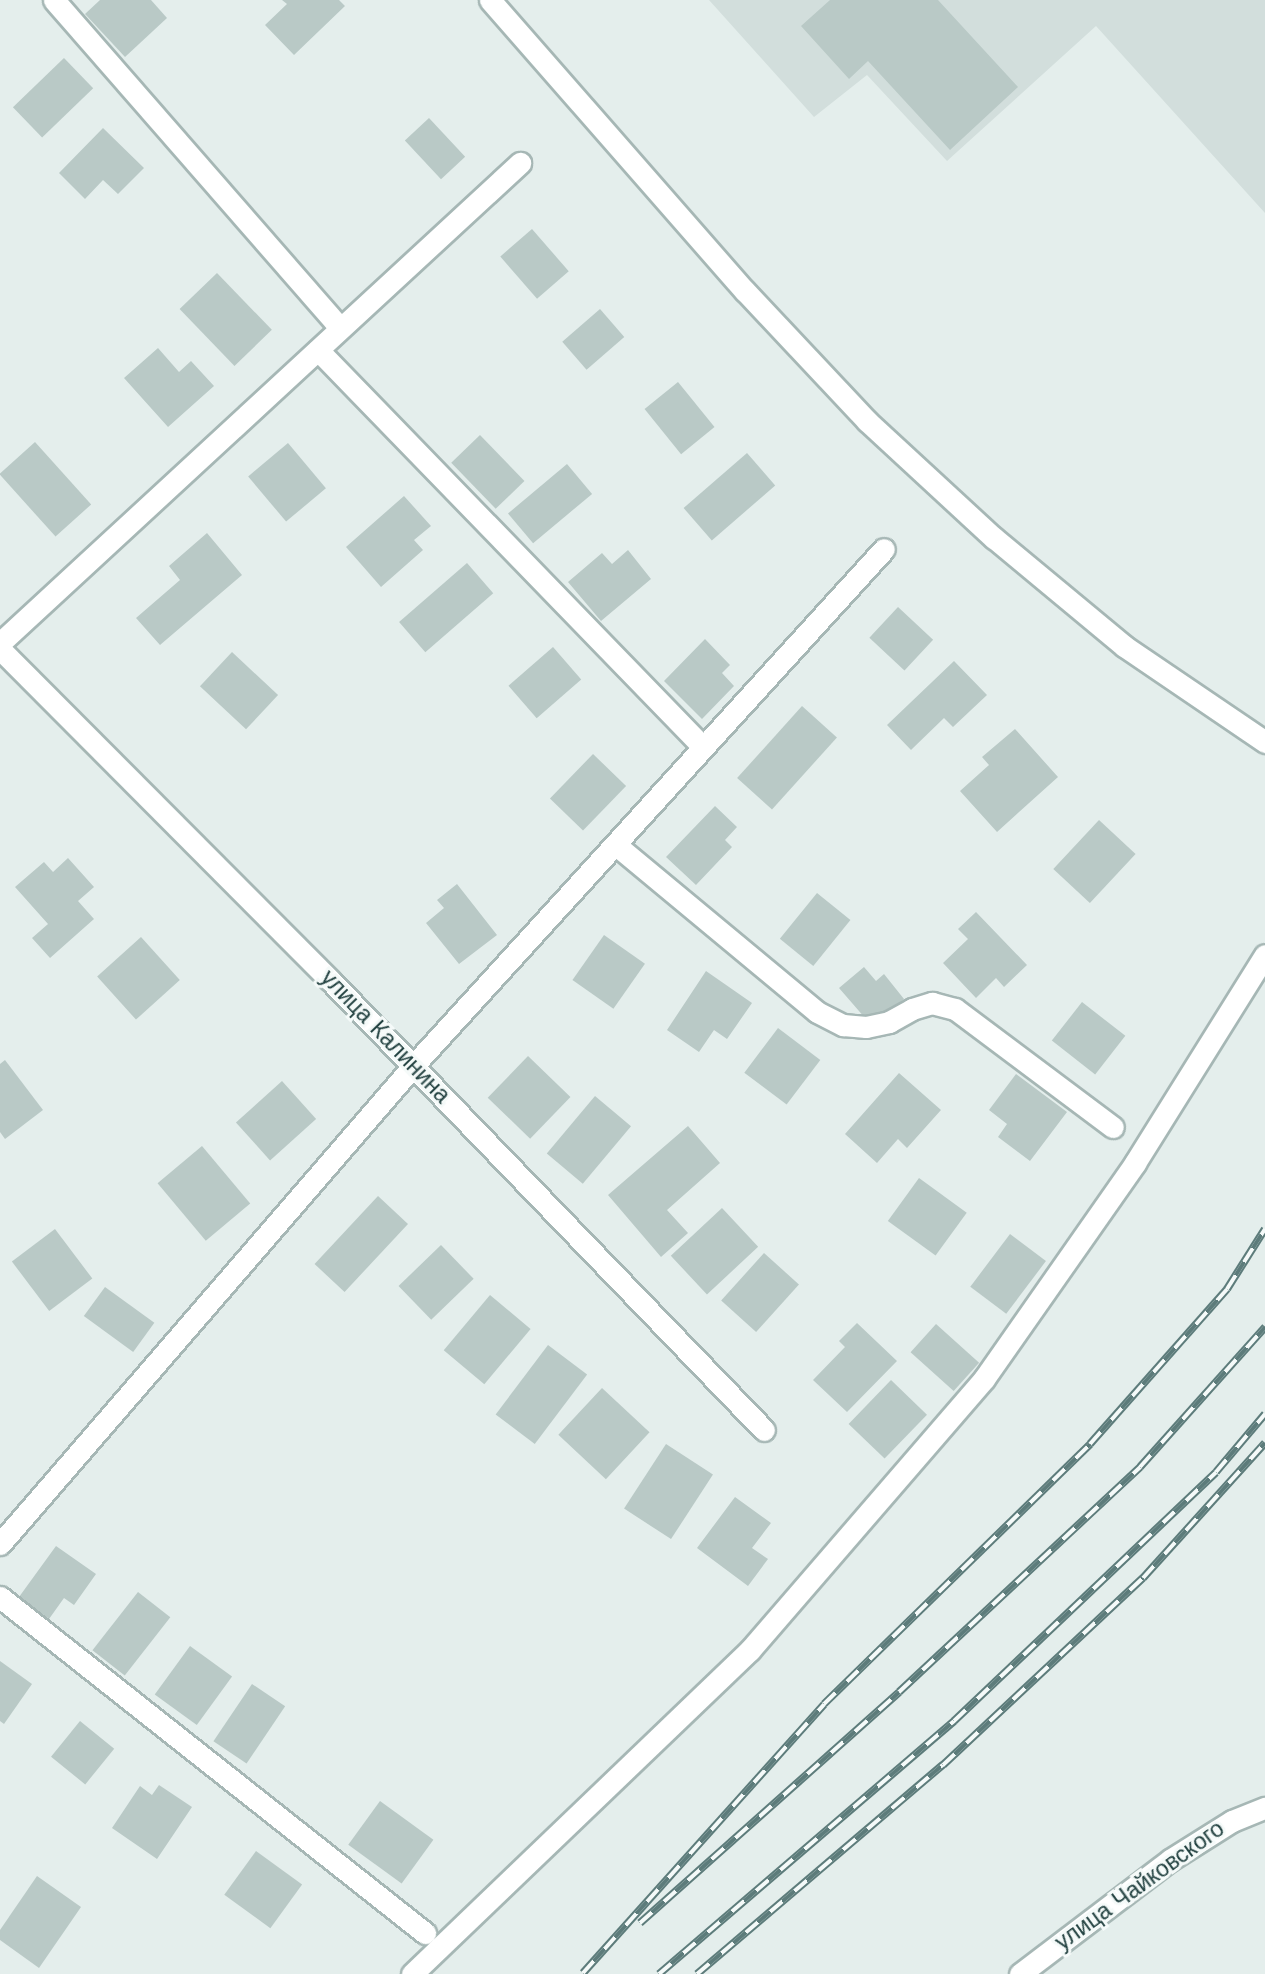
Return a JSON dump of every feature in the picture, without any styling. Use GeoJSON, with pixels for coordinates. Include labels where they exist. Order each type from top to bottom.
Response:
{"type":"FeatureCollection","features":[{"type":"Feature","properties":{"kind":"street"},"geometry":{"type":"LineString","coordinates":[[54,0],[341,328]]}},
{"type":"Feature","properties":{"kind":"street"},"geometry":{"type":"LineString","coordinates":[[491,0],[745,291],[867,421],[994,538],[1124,646],[1265,742]]}},
{"type":"Feature","properties":{"kind":"street"},"geometry":{"type":"LineString","coordinates":[[0,643],[520,163]]}},
{"type":"Feature","properties":{"kind":"street"},"geometry":{"type":"LineString","coordinates":[[318,350],[703,747]]}},
{"type":"Feature","properties":{"kind":"street"},"geometry":{"type":"LineString","coordinates":[[0,1544],[413,1066],[884,549]]}},
{"type":"Feature","properties":{"kind":"street","name":"улица Калинина"},"geometry":{"type":"LineString","coordinates":[[0,649],[413,1066],[764,1430]]}},
{"type":"Feature","properties":{"kind":"street"},"geometry":{"type":"LineString","coordinates":[[616,845],[817,1012],[843,1026],[866,1027],[889,1022],[912,1009],[932,1003],[955,1009],[1113,1126]]}},
{"type":"Feature","properties":{"kind":"street"},"geometry":{"type":"LineString","coordinates":[[412,1974],[750,1650],[985,1379],[1135,1163],[1265,955]]}},
{"type":"Feature","properties":{"kind":"street"},"geometry":{"type":"LineString","coordinates":[[0,1597],[425,1933]]}},
{"type":"Feature","properties":{"kind":"street","name":"улица Чайковского"},"geometry":{"type":"LineString","coordinates":[[1020,1974],[1170,1860],[1232,1821],[1265,1808]]}},
{"type":"Feature","properties":{"kind":"shaded area"},"geometry":{"type":"Polygon","coordinates":[[[709,0],[1265,0],[1265,213],[1096,26],[947,161],[867,75],[814,117],[709,0]]]}},
{"type":"Feature","properties":{"kind":"building"},"geometry":{"type":"Polygon","coordinates":[[[100,0],[151,0],[167,18],[125,57],[85,14],[100,0]]]}},
{"type":"Feature","properties":{"kind":"building"},"geometry":{"type":"Polygon","coordinates":[[[282,0],[339,0],[345,6],[294,55],[265,25],[287,4],[282,0]]]}},
{"type":"Feature","properties":{"kind":"building"},"geometry":{"type":"Polygon","coordinates":[[[830,0],[938,0],[1018,87],[950,150],[868,61],[849,79],[801,26],[830,0]]]}},
{"type":"Feature","properties":{"kind":"building"},"geometry":{"type":"Polygon","coordinates":[[[64,58],[93,88],[42,138],[13,107],[64,58]]]}},
{"type":"Feature","properties":{"kind":"building"},"geometry":{"type":"Polygon","coordinates":[[[429,118],[465,157],[441,179],[405,141],[429,118]]]}},
{"type":"Feature","properties":{"kind":"building"},"geometry":{"type":"Polygon","coordinates":[[[103,128],[144,168],[118,194],[103,180],[85,199],[59,173],[103,128]]]}},
{"type":"Feature","properties":{"kind":"building"},"geometry":{"type":"Polygon","coordinates":[[[532,229],[569,271],[537,299],[500,257],[532,229]]]}},
{"type":"Feature","properties":{"kind":"building"},"geometry":{"type":"Polygon","coordinates":[[[217,273],[272,330],[234,366],[180,309],[217,273]]]}},
{"type":"Feature","properties":{"kind":"building"},"geometry":{"type":"Polygon","coordinates":[[[600,309],[624,337],[587,370],[562,342],[600,309]]]}},
{"type":"Feature","properties":{"kind":"building"},"geometry":{"type":"Polygon","coordinates":[[[158,348],[179,372],[191,361],[214,386],[168,427],[124,378],[158,348]]]}},
{"type":"Feature","properties":{"kind":"building"},"geometry":{"type":"Polygon","coordinates":[[[678,382],[715,427],[681,454],[645,409],[678,382]]]}},
{"type":"Feature","properties":{"kind":"building"},"geometry":{"type":"Polygon","coordinates":[[[480,435],[524,481],[496,509],[451,463],[480,435]]]}},
{"type":"Feature","properties":{"kind":"building"},"geometry":{"type":"Polygon","coordinates":[[[35,442],[91,504],[56,537],[0,475],[35,442]]]}},
{"type":"Feature","properties":{"kind":"building"},"geometry":{"type":"Polygon","coordinates":[[[288,443],[326,488],[286,522],[248,476],[288,443]]]}},
{"type":"Feature","properties":{"kind":"building"},"geometry":{"type":"Polygon","coordinates":[[[747,453],[775,485],[712,541],[684,508],[747,453]]]}},
{"type":"Feature","properties":{"kind":"building"},"geometry":{"type":"Polygon","coordinates":[[[567,464],[592,494],[533,543],[508,513],[567,464]]]}},
{"type":"Feature","properties":{"kind":"building"},"geometry":{"type":"Polygon","coordinates":[[[404,496],[431,526],[414,540],[423,550],[381,587],[346,547],[404,496]]]}},
{"type":"Feature","properties":{"kind":"building"},"geometry":{"type":"Polygon","coordinates":[[[207,533],[242,575],[160,645],[136,618],[180,580],[169,566],[207,533]]]}},
{"type":"Feature","properties":{"kind":"building"},"geometry":{"type":"Polygon","coordinates":[[[628,550],[651,579],[601,621],[568,582],[602,553],[612,564],[628,550]]]}},
{"type":"Feature","properties":{"kind":"building"},"geometry":{"type":"Polygon","coordinates":[[[467,563],[493,593],[425,652],[399,622],[467,563]]]}},
{"type":"Feature","properties":{"kind":"building"},"geometry":{"type":"Polygon","coordinates":[[[898,607],[933,640],[904,670],[869,638],[898,607]]]}},
{"type":"Feature","properties":{"kind":"building"},"geometry":{"type":"Polygon","coordinates":[[[705,639],[730,665],[722,673],[734,686],[702,719],[664,681],[705,639]]]}},
{"type":"Feature","properties":{"kind":"building"},"geometry":{"type":"Polygon","coordinates":[[[553,647],[581,679],[537,718],[508,686],[553,647]]]}},
{"type":"Feature","properties":{"kind":"building"},"geometry":{"type":"Polygon","coordinates":[[[232,652],[278,695],[246,729],[200,686],[232,652]]]}},
{"type":"Feature","properties":{"kind":"building"},"geometry":{"type":"Polygon","coordinates":[[[954,661],[987,695],[953,727],[944,718],[911,750],[887,725],[954,661]]]}},
{"type":"Feature","properties":{"kind":"building"},"geometry":{"type":"Polygon","coordinates":[[[802,706],[837,737],[772,810],[737,778],[802,706]]]}},
{"type":"Feature","properties":{"kind":"building"},"geometry":{"type":"Polygon","coordinates":[[[1015,729],[1058,777],[997,832],[960,791],[989,765],[982,757],[1015,729]]]}},
{"type":"Feature","properties":{"kind":"building"},"geometry":{"type":"Polygon","coordinates":[[[593,754],[626,786],[583,831],[550,799],[593,754]]]}},
{"type":"Feature","properties":{"kind":"building"},"geometry":{"type":"Polygon","coordinates":[[[715,806],[737,827],[725,840],[732,847],[696,885],[666,857],[715,806]]]}},
{"type":"Feature","properties":{"kind":"building"},"geometry":{"type":"Polygon","coordinates":[[[1099,820],[1136,854],[1090,903],[1053,869],[1099,820]]]}},
{"type":"Feature","properties":{"kind":"building"},"geometry":{"type":"Polygon","coordinates":[[[68,858],[94,887],[78,901],[94,919],[50,958],[32,938],[48,924],[15,887],[44,862],[53,872],[68,858]]]}},
{"type":"Feature","properties":{"kind":"building"},"geometry":{"type":"Polygon","coordinates":[[[457,884],[497,935],[459,964],[426,923],[444,908],[437,900],[457,884]]]}},
{"type":"Feature","properties":{"kind":"building"},"geometry":{"type":"Polygon","coordinates":[[[817,893],[850,920],[813,966],[780,939],[817,893]]]}},
{"type":"Feature","properties":{"kind":"building"},"geometry":{"type":"Polygon","coordinates":[[[976,912],[1027,965],[1004,987],[996,978],[976,998],[943,963],[968,939],[958,929],[976,912]]]}},
{"type":"Feature","properties":{"kind":"building"},"geometry":{"type":"Polygon","coordinates":[[[604,935],[645,964],[613,1009],[572,980],[604,935]]]}},
{"type":"Feature","properties":{"kind":"building"},"geometry":{"type":"Polygon","coordinates":[[[141,937],[180,980],[136,1020],[97,976],[141,937]]]}},
{"type":"Feature","properties":{"kind":"building"},"geometry":{"type":"Polygon","coordinates":[[[864,967],[876,981],[884,974],[904,999],[872,1026],[839,988],[864,967]]]}},
{"type":"Feature","properties":{"kind":"building"},"geometry":{"type":"Polygon","coordinates":[[[706,971],[752,1003],[727,1039],[714,1030],[699,1052],[667,1030],[706,971]]]}},
{"type":"Feature","properties":{"kind":"building"},"geometry":{"type":"Polygon","coordinates":[[[1082,1002],[1125,1036],[1095,1074],[1052,1041],[1082,1002]]]}},
{"type":"Feature","properties":{"kind":"building"},"geometry":{"type":"Polygon","coordinates":[[[778,1028],[820,1060],[787,1105],[744,1073],[778,1028]]]}},
{"type":"Feature","properties":{"kind":"building"},"geometry":{"type":"Polygon","coordinates":[[[528,1056],[570,1097],[530,1139],[488,1098],[528,1056]]]}},
{"type":"Feature","properties":{"kind":"building"},"geometry":{"type":"Polygon","coordinates":[[[5,1060],[43,1110],[5,1139],[0,1132],[0,1064],[5,1060]]]}},
{"type":"Feature","properties":{"kind":"building"},"geometry":{"type":"Polygon","coordinates":[[[899,1073],[941,1110],[907,1148],[898,1139],[877,1163],[845,1134],[899,1073]]]}},
{"type":"Feature","properties":{"kind":"building"},"geometry":{"type":"Polygon","coordinates":[[[1016,1074],[1067,1112],[1030,1161],[998,1137],[1007,1124],[989,1110],[1016,1074]]]}},
{"type":"Feature","properties":{"kind":"building"},"geometry":{"type":"Polygon","coordinates":[[[282,1081],[316,1119],[270,1160],[236,1122],[282,1081]]]}},
{"type":"Feature","properties":{"kind":"building"},"geometry":{"type":"Polygon","coordinates":[[[595,1096],[631,1126],[583,1184],[547,1153],[595,1096]]]}},
{"type":"Feature","properties":{"kind":"building"},"geometry":{"type":"Polygon","coordinates":[[[688,1126],[720,1163],[667,1210],[688,1233],[661,1257],[608,1195],[688,1126]]]}},
{"type":"Feature","properties":{"kind":"building"},"geometry":{"type":"Polygon","coordinates":[[[202,1146],[250,1203],[206,1241],[158,1183],[202,1146]]]}},
{"type":"Feature","properties":{"kind":"building"},"geometry":{"type":"Polygon","coordinates":[[[919,1178],[967,1213],[936,1256],[888,1221],[919,1178]]]}},
{"type":"Feature","properties":{"kind":"building"},"geometry":{"type":"Polygon","coordinates":[[[378,1196],[408,1224],[345,1292],[315,1264],[378,1196]]]}},
{"type":"Feature","properties":{"kind":"building"},"geometry":{"type":"Polygon","coordinates":[[[722,1208],[758,1247],[707,1295],[671,1256],[722,1208]]]}},
{"type":"Feature","properties":{"kind":"building"},"geometry":{"type":"Polygon","coordinates":[[[55,1229],[92,1279],[49,1311],[12,1261],[55,1229]]]}},
{"type":"Feature","properties":{"kind":"building"},"geometry":{"type":"Polygon","coordinates":[[[1010,1234],[1046,1261],[1006,1314],[970,1287],[1010,1234]]]}},
{"type":"Feature","properties":{"kind":"building"},"geometry":{"type":"Polygon","coordinates":[[[441,1245],[474,1279],[431,1320],[399,1286],[441,1245]]]}},
{"type":"Feature","properties":{"kind":"building"},"geometry":{"type":"Polygon","coordinates":[[[764,1253],[799,1284],[756,1332],[721,1301],[764,1253]]]}},
{"type":"Feature","properties":{"kind":"building"},"geometry":{"type":"Polygon","coordinates":[[[105,1287],[154,1323],[133,1352],[84,1316],[105,1287]]]}},
{"type":"Feature","properties":{"kind":"building"},"geometry":{"type":"Polygon","coordinates":[[[490,1295],[531,1329],[484,1384],[444,1350],[490,1295]]]}},
{"type":"Feature","properties":{"kind":"building"},"geometry":{"type":"Polygon","coordinates":[[[857,1323],[897,1361],[847,1412],[813,1380],[845,1347],[839,1341],[857,1323]]]}},
{"type":"Feature","properties":{"kind":"building"},"geometry":{"type":"Polygon","coordinates":[[[936,1324],[979,1363],[954,1391],[911,1352],[936,1324]]]}},
{"type":"Feature","properties":{"kind":"building"},"geometry":{"type":"Polygon","coordinates":[[[548,1345],[587,1374],[535,1444],[496,1414],[548,1345]]]}},
{"type":"Feature","properties":{"kind":"building"},"geometry":{"type":"Polygon","coordinates":[[[891,1380],[927,1415],[885,1459],[849,1424],[891,1380]]]}},
{"type":"Feature","properties":{"kind":"building"},"geometry":{"type":"Polygon","coordinates":[[[602,1388],[650,1432],[606,1479],[558,1435],[602,1388]]]}},
{"type":"Feature","properties":{"kind":"building"},"geometry":{"type":"Polygon","coordinates":[[[666,1444],[713,1474],[671,1539],[624,1509],[666,1444]]]}},
{"type":"Feature","properties":{"kind":"building"},"geometry":{"type":"Polygon","coordinates":[[[735,1497],[771,1523],[752,1548],[768,1559],[748,1586],[697,1548],[735,1497]]]}},
{"type":"Feature","properties":{"kind":"building"},"geometry":{"type":"Polygon","coordinates":[[[56,1546],[96,1574],[74,1605],[64,1598],[49,1619],[19,1597],[56,1546]]]}},
{"type":"Feature","properties":{"kind":"building"},"geometry":{"type":"Polygon","coordinates":[[[138,1592],[170,1617],[125,1676],[92,1650],[138,1592]]]}},
{"type":"Feature","properties":{"kind":"building"},"geometry":{"type":"Polygon","coordinates":[[[190,1646],[232,1677],[197,1725],[155,1695],[190,1646]]]}},
{"type":"Feature","properties":{"kind":"building"},"geometry":{"type":"Polygon","coordinates":[[[0,1661],[32,1684],[4,1724],[0,1721],[0,1661]]]}},
{"type":"Feature","properties":{"kind":"building"},"geometry":{"type":"Polygon","coordinates":[[[252,1684],[285,1706],[247,1764],[213,1741],[252,1684]]]}},
{"type":"Feature","properties":{"kind":"building"},"geometry":{"type":"Polygon","coordinates":[[[80,1721],[114,1749],[85,1784],[51,1757],[80,1721]]]}},
{"type":"Feature","properties":{"kind":"building"},"geometry":{"type":"Polygon","coordinates":[[[159,1785],[192,1807],[157,1859],[112,1828],[140,1786],[152,1795],[159,1785]]]}},
{"type":"Feature","properties":{"kind":"building"},"geometry":{"type":"Polygon","coordinates":[[[380,1801],[433,1840],[402,1883],[348,1845],[380,1801]]]}},
{"type":"Feature","properties":{"kind":"building"},"geometry":{"type":"Polygon","coordinates":[[[256,1851],[302,1885],[270,1928],[224,1895],[256,1851]]]}},
{"type":"Feature","properties":{"kind":"building"},"geometry":{"type":"Polygon","coordinates":[[[37,1876],[81,1907],[39,1968],[0,1940],[0,1930],[37,1876]]]}},
{"type":"Feature","properties":{"kind":"railway"},"geometry":{"type":"LineString","coordinates":[[583,1973],[824,1704],[1090,1444],[1227,1289],[1265,1229]]}},
{"type":"Feature","properties":{"kind":"railway"},"geometry":{"type":"LineString","coordinates":[[640,1923],[899,1692],[1140,1467],[1265,1327]]}},
{"type":"Feature","properties":{"kind":"railway"},"geometry":{"type":"LineString","coordinates":[[659,1974],[954,1721],[1216,1472],[1265,1414]]}},
{"type":"Feature","properties":{"kind":"railway"},"geometry":{"type":"LineString","coordinates":[[697,1974],[943,1765],[1143,1578],[1265,1443]]}}]}
